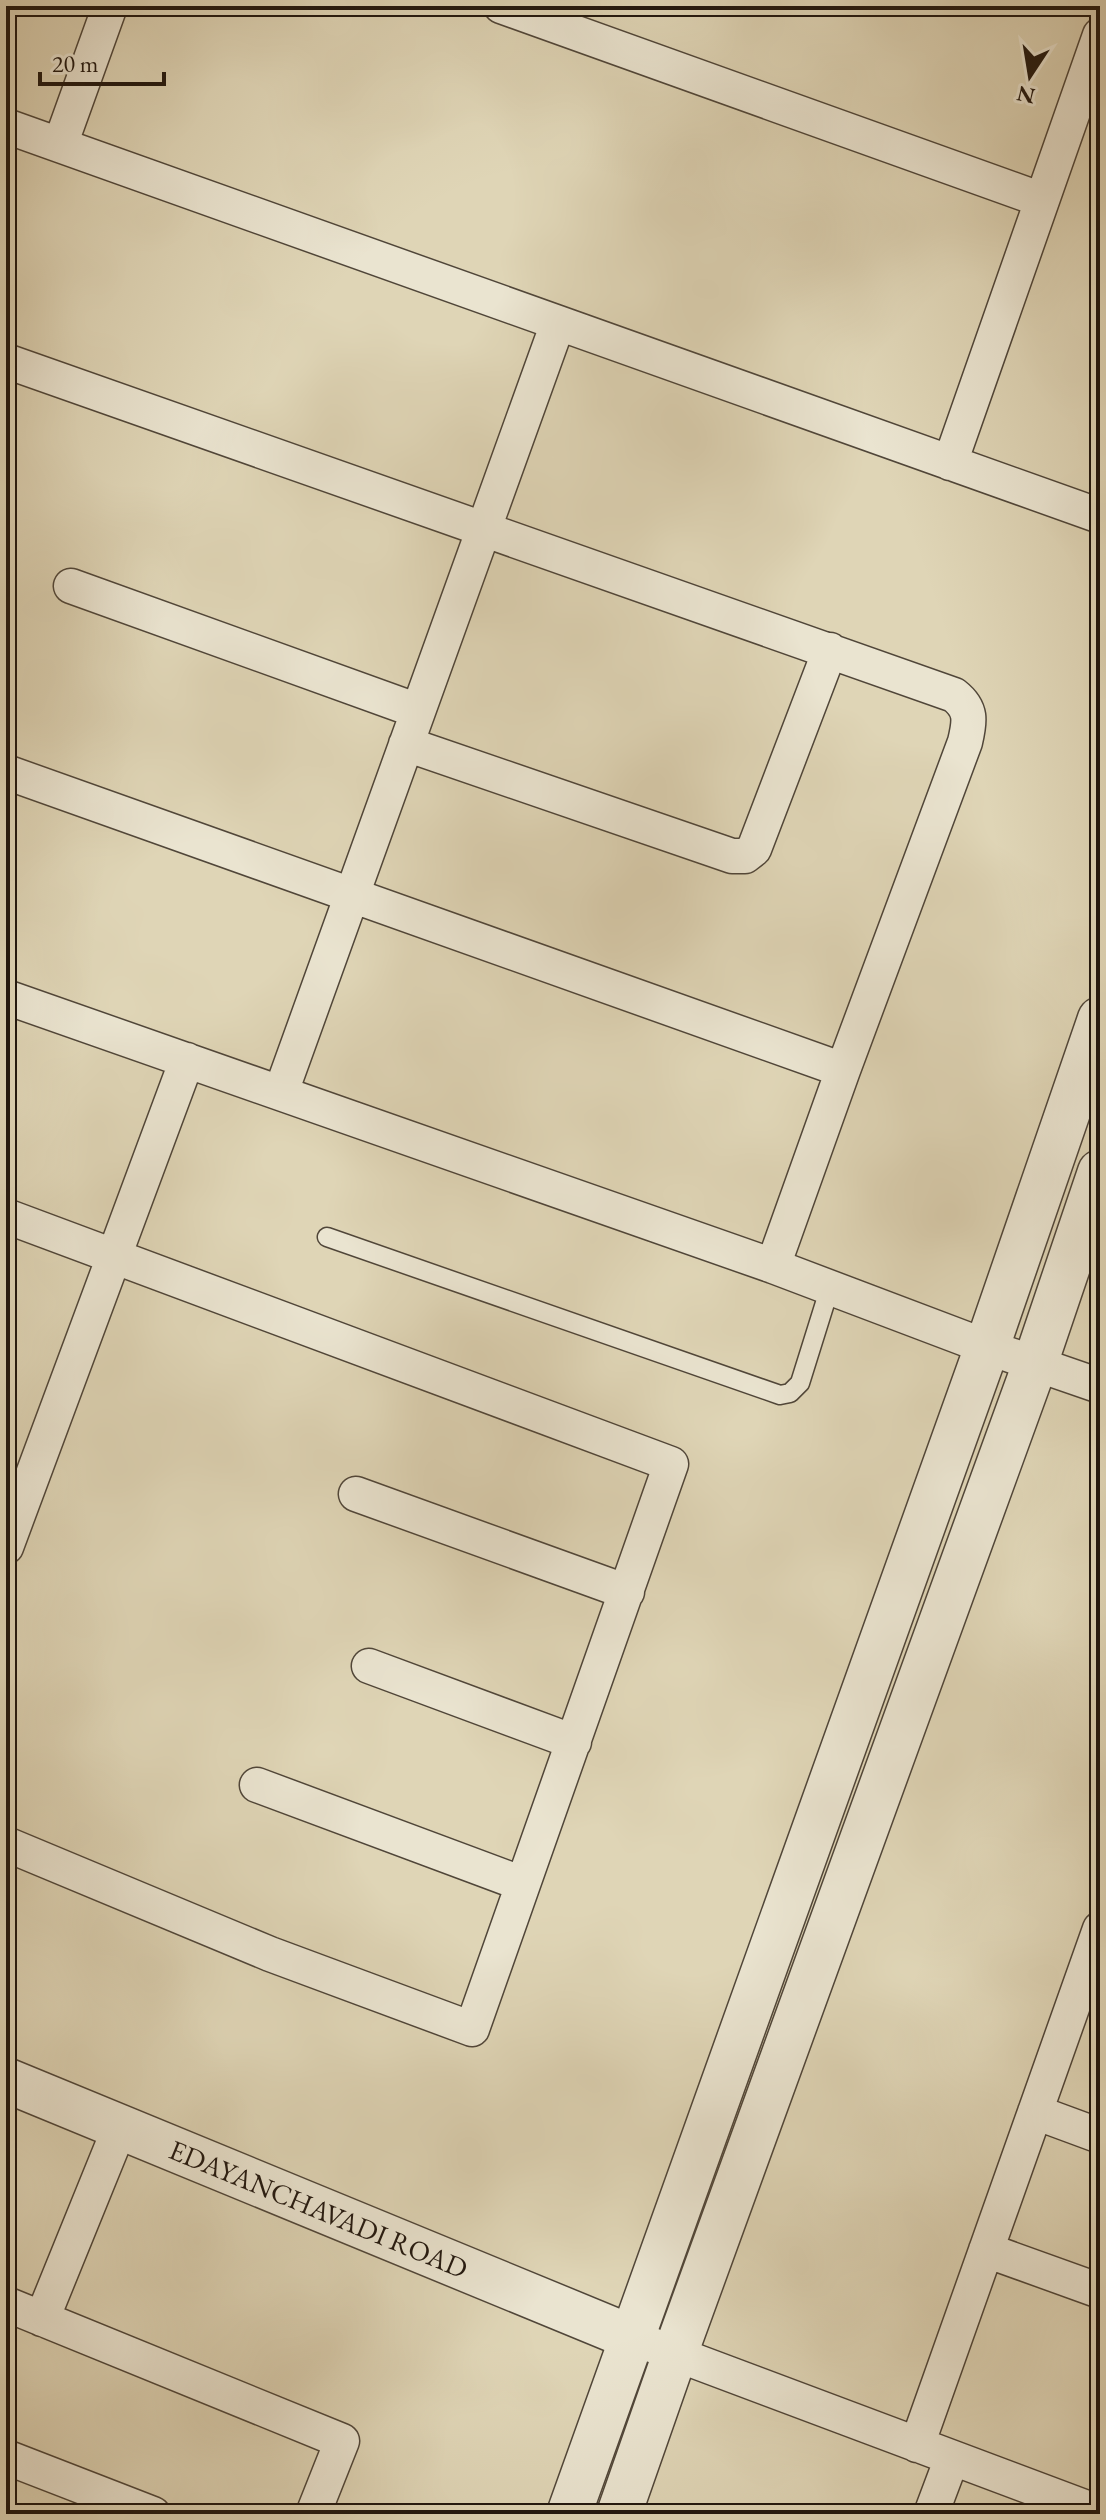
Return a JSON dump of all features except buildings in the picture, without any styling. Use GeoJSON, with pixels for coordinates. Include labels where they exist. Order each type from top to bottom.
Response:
{"type":"FeatureCollection","features":[{"type":"Feature","properties":{"kind":"street"},"geometry":{"type":"LineString","coordinates":[[60,145],[110,6]]}},
{"type":"Feature","properties":{"kind":"street"},"geometry":{"type":"LineString","coordinates":[[501,6],[1042,200]]}},
{"type":"Feature","properties":{"kind":"street"},"geometry":{"type":"LineString","coordinates":[[950,463],[1100,35]]}},
{"type":"Feature","properties":{"kind":"street"},"geometry":{"type":"LineString","coordinates":[[6,126],[1100,516]]}},
{"type":"Feature","properties":{"kind":"street"},"geometry":{"type":"LineString","coordinates":[[281,1092],[558,323]]}},
{"type":"Feature","properties":{"kind":"street"},"geometry":{"type":"LineString","coordinates":[[6,361],[830,650],[954,695],[967,707],[970,717],[965,742],[773,1266]]}},
{"type":"Feature","properties":{"kind":"street"},"geometry":{"type":"LineString","coordinates":[[71,586],[418,711]]}},
{"type":"Feature","properties":{"kind":"street"},"geometry":{"type":"LineString","coordinates":[[406,744],[732,856],[745,856],[754,849],[830,650]]}},
{"type":"Feature","properties":{"kind":"street"},"geometry":{"type":"LineString","coordinates":[[6,772],[843,1070]]}},
{"type":"Feature","properties":{"kind":"street"},"geometry":{"type":"LineString","coordinates":[[6,997],[773,1266],[1100,1386]]}},
{"type":"Feature","properties":{"kind":"street"},"geometry":{"type":"LineString","coordinates":[[569,2514],[987,1347],[1100,1019]]}},
{"type":"Feature","properties":{"kind":"street"},"geometry":{"type":"LineString","coordinates":[[6,1547],[187,1060]]}},
{"type":"Feature","properties":{"kind":"street"},"geometry":{"type":"LineString","coordinates":[[619,2514],[1035,1364],[1100,1172]]}},
{"type":"Feature","properties":{"kind":"street"},"geometry":{"type":"LineString","coordinates":[[6,1216],[671,1464],[472,2029],[270,1954],[6,1844]]}},
{"type":"Feature","properties":{"kind":"street"},"geometry":{"type":"LineString","coordinates":[[356,1494],[627,1592]]}},
{"type":"Feature","properties":{"kind":"street"},"geometry":{"type":"LineString","coordinates":[[369,1666],[574,1742]]}},
{"type":"Feature","properties":{"kind":"street"},"geometry":{"type":"LineString","coordinates":[[257,1785],[523,1884]]}},
{"type":"Feature","properties":{"kind":"street"},"geometry":{"type":"LineString","coordinates":[[917,2445],[1035,2112],[1092,1976],[1100,1929]]}},
{"type":"Feature","properties":{"kind":"street","name":"EDAYANCHAVADI ROAD"},"geometry":{"type":"LineString","coordinates":[[6,2080],[633,2338]]}},
{"type":"Feature","properties":{"kind":"street"},"geometry":{"type":"LineString","coordinates":[[1035,2112],[1100,2136]]}},
{"type":"Feature","properties":{"kind":"street"},"geometry":{"type":"LineString","coordinates":[[42,2319],[120,2127]]}},
{"type":"Feature","properties":{"kind":"street"},"geometry":{"type":"LineString","coordinates":[[986,2250],[1100,2291]]}},
{"type":"Feature","properties":{"kind":"street"},"geometry":{"type":"LineString","coordinates":[[6,2304],[342,2441],[313,2514]]}},
{"type":"Feature","properties":{"kind":"street"},"geometry":{"type":"LineString","coordinates":[[633,2338],[1100,2513]]}},
{"type":"Feature","properties":{"kind":"street"},"geometry":{"type":"LineString","coordinates":[[6,2457],[153,2514]]}},
{"type":"Feature","properties":{"kind":"street"},"geometry":{"type":"LineString","coordinates":[[931,2514],[952,2458]]}},
{"type":"Feature","properties":{"kind":"lane"},"geometry":{"type":"LineString","coordinates":[[327,1237],[780,1395],[790,1393],[800,1383],[830,1287]]}}]}
